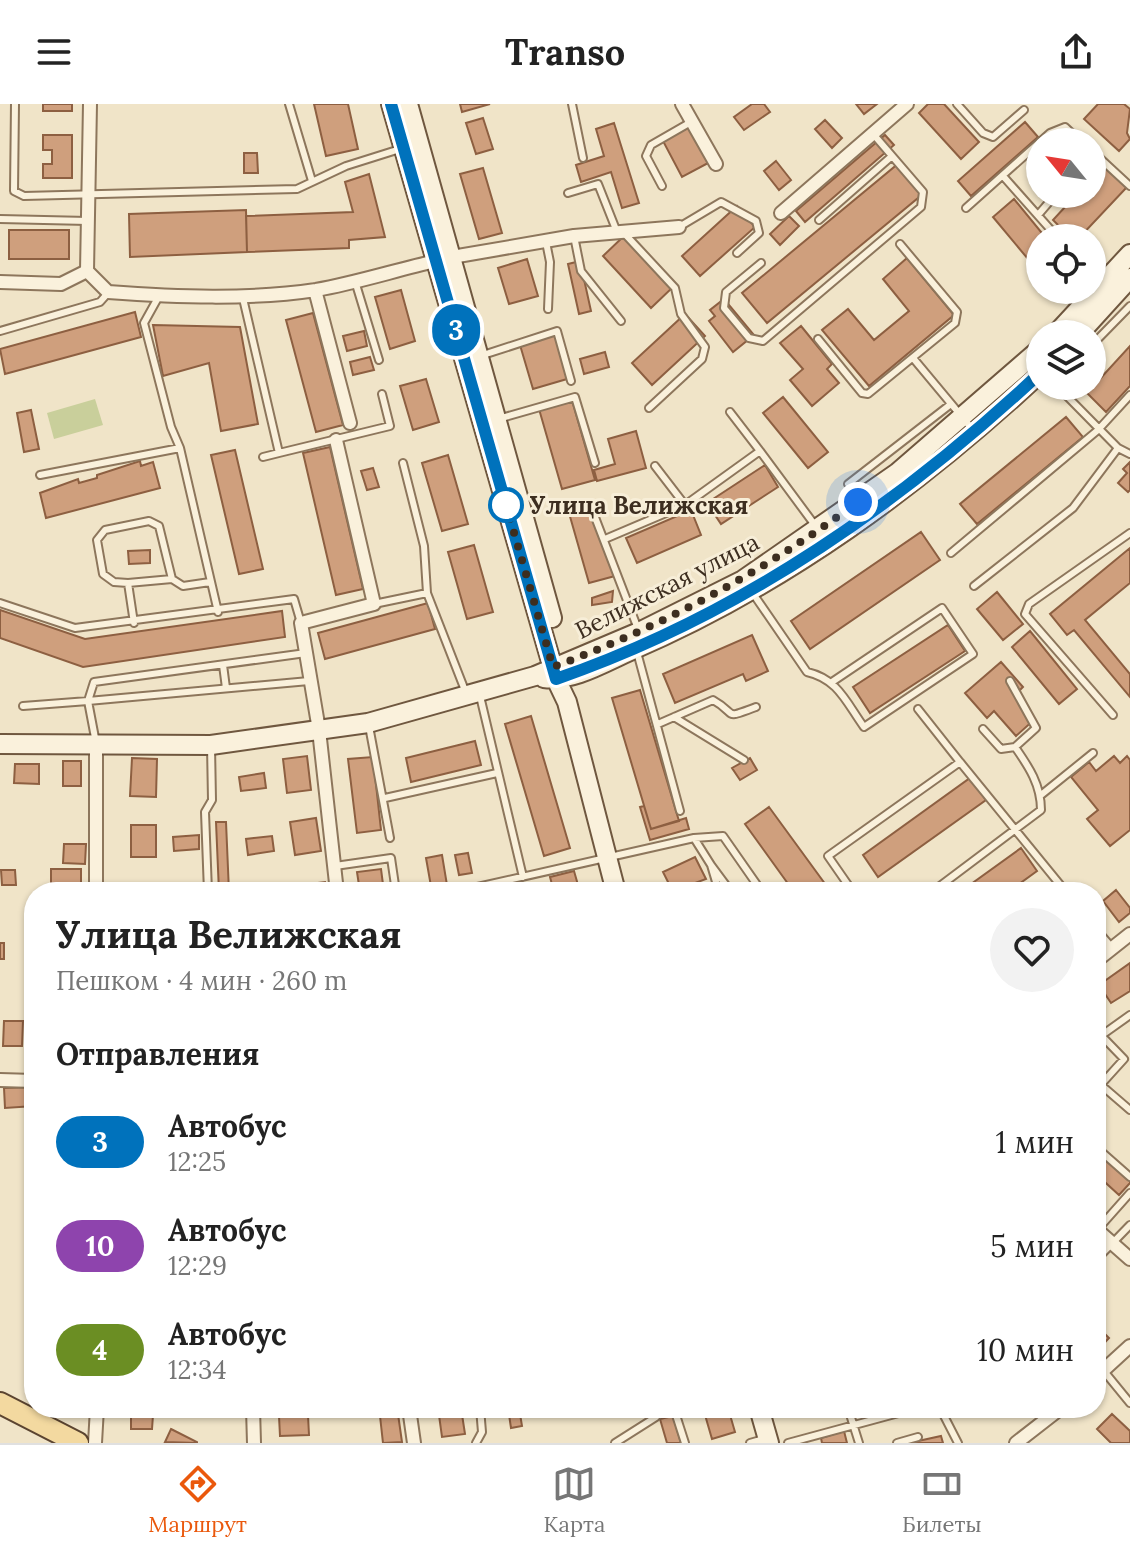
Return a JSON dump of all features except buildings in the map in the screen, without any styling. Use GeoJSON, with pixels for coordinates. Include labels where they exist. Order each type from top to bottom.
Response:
{"type":"FeatureCollection","features":[{"type":"Feature","properties":{"kind":"main road"},"geometry":{"type":"LineString","coordinates":[[391,104],[479,356],[497,419],[613,882]]}},
{"type":"Feature","properties":{"kind":"main road"},"geometry":{"type":"LineString","coordinates":[[408,104],[444,259],[560,671]]}},
{"type":"Feature","properties":{"kind":"main road"},"geometry":{"type":"LineString","coordinates":[[1069,320],[1130,254]]}},
{"type":"Feature","properties":{"kind":"main road"},"geometry":{"type":"LineString","coordinates":[[1092,320],[1130,278]]}},
{"type":"Feature","properties":{"kind":"main road","name":"Велижская улица"},"geometry":{"type":"LineString","coordinates":[[638,640],[743,580],[819,531],[957,411],[1026,359]]}},
{"type":"Feature","properties":{"kind":"main road","name":"Велижская улица"},"geometry":{"type":"LineString","coordinates":[[0,744],[211,745],[368,723],[560,671],[752,592],[907,487],[975,433],[1026,386]]}},
{"type":"Feature","properties":{"kind":"main road"},"geometry":{"type":"LineString","coordinates":[[3,1408],[24,1418]]}},
{"type":"Feature","properties":{"kind":"main road"},"geometry":{"type":"LineString","coordinates":[[24,1418],[78,1443]]}},
{"type":"Feature","properties":{"kind":"main road"},"geometry":{"type":"LineString","coordinates":[[760,1418],[762,1441]]}},
{"type":"Feature","properties":{"kind":"street"},"geometry":{"type":"LineString","coordinates":[[90,104],[87,271],[108,292],[159,296],[315,290],[444,259],[574,236],[679,227]]}},
{"type":"Feature","properties":{"kind":"street"},"geometry":{"type":"LineString","coordinates":[[682,104],[716,164]]}},
{"type":"Feature","properties":{"kind":"street"},"geometry":{"type":"LineString","coordinates":[[781,213],[907,104]]}},
{"type":"Feature","properties":{"kind":"street"},"geometry":{"type":"LineString","coordinates":[[0,282],[61,284],[87,271]]}},
{"type":"Feature","properties":{"kind":"street"},"geometry":{"type":"LineString","coordinates":[[315,290],[350,423]]}},
{"type":"Feature","properties":{"kind":"street"},"geometry":{"type":"LineString","coordinates":[[336,440],[374,604],[301,623],[319,730],[336,882]]}},
{"type":"Feature","properties":{"kind":"street"},"geometry":{"type":"LineString","coordinates":[[96,743],[96,882]]}},
{"type":"Feature","properties":{"kind":"street"},"geometry":{"type":"LineString","coordinates":[[1106,954],[1130,934]]}},
{"type":"Feature","properties":{"kind":"street"},"geometry":{"type":"LineString","coordinates":[[0,1080],[24,1081]]}},
{"type":"Feature","properties":{"kind":"street"},"geometry":{"type":"LineString","coordinates":[[1106,1239],[1130,1259]]}},
{"type":"Feature","properties":{"kind":"street"},"geometry":{"type":"LineString","coordinates":[[1106,1368],[1130,1346]]}},
{"type":"Feature","properties":{"kind":"street"},"geometry":{"type":"LineString","coordinates":[[95,1443],[96,1418]]}},
{"type":"Feature","properties":{"kind":"street"},"geometry":{"type":"LineString","coordinates":[[253,1418],[254,1443]]}},
{"type":"Feature","properties":{"kind":"street"},"geometry":{"type":"LineString","coordinates":[[410,1418],[414,1443]]}},
{"type":"Feature","properties":{"kind":"street"},"geometry":{"type":"LineString","coordinates":[[1016,1443],[1044,1418]]}},
{"type":"Feature","properties":{"kind":"lane"},"geometry":{"type":"LineString","coordinates":[[15,104],[14,191],[24,196],[89,197],[297,189],[404,148]]}},
{"type":"Feature","properties":{"kind":"lane"},"geometry":{"type":"LineString","coordinates":[[289,104],[312,181]]}},
{"type":"Feature","properties":{"kind":"lane"},"geometry":{"type":"LineString","coordinates":[[572,104],[583,158]]}},
{"type":"Feature","properties":{"kind":"lane"},"geometry":{"type":"LineString","coordinates":[[957,104],[983,133],[993,137],[1024,110]]}},
{"type":"Feature","properties":{"kind":"lane"},"geometry":{"type":"LineString","coordinates":[[662,186],[646,156],[651,145],[692,122]]}},
{"type":"Feature","properties":{"kind":"lane"},"geometry":{"type":"LineString","coordinates":[[761,263],[726,292],[724,308],[749,338],[763,341],[921,207],[923,192],[874,135]]}},
{"type":"Feature","properties":{"kind":"lane"},"geometry":{"type":"LineString","coordinates":[[966,208],[1026,155]]}},
{"type":"Feature","properties":{"kind":"lane"},"geometry":{"type":"LineString","coordinates":[[819,220],[892,156]]}},
{"type":"Feature","properties":{"kind":"lane"},"geometry":{"type":"LineString","coordinates":[[1106,164],[1130,186]]}},
{"type":"Feature","properties":{"kind":"lane"},"geometry":{"type":"LineString","coordinates":[[1003,176],[1046,224]]}},
{"type":"Feature","properties":{"kind":"lane"},"geometry":{"type":"LineString","coordinates":[[568,193],[598,184],[620,232],[675,288],[681,314],[705,347],[702,359],[649,408]]}},
{"type":"Feature","properties":{"kind":"lane"},"geometry":{"type":"LineString","coordinates":[[679,227],[721,202],[756,221],[759,233],[737,253]]}},
{"type":"Feature","properties":{"kind":"lane"},"geometry":{"type":"LineString","coordinates":[[1038,215],[1044,208]]}},
{"type":"Feature","properties":{"kind":"lane"},"geometry":{"type":"LineString","coordinates":[[0,219],[88,221]]}},
{"type":"Feature","properties":{"kind":"lane"},"geometry":{"type":"LineString","coordinates":[[574,236],[581,271],[621,321]]}},
{"type":"Feature","properties":{"kind":"lane"},"geometry":{"type":"LineString","coordinates":[[546,241],[550,262],[548,309]]}},
{"type":"Feature","properties":{"kind":"lane"},"geometry":{"type":"LineString","coordinates":[[818,339],[862,393],[868,394],[955,323],[957,312],[900,244]]}},
{"type":"Feature","properties":{"kind":"lane"},"geometry":{"type":"LineString","coordinates":[[355,281],[379,360]]}},
{"type":"Feature","properties":{"kind":"lane"},"geometry":{"type":"LineString","coordinates":[[0,331],[100,302],[108,292]]}},
{"type":"Feature","properties":{"kind":"lane"},"geometry":{"type":"LineString","coordinates":[[242,294],[279,453]]}},
{"type":"Feature","properties":{"kind":"lane"},"geometry":{"type":"LineString","coordinates":[[159,296],[144,323],[171,427],[180,448],[218,612]]}},
{"type":"Feature","properties":{"kind":"lane"},"geometry":{"type":"LineString","coordinates":[[1106,331],[1130,306]]}},
{"type":"Feature","properties":{"kind":"lane"},"geometry":{"type":"LineString","coordinates":[[479,356],[557,331],[571,381]]}},
{"type":"Feature","properties":{"kind":"lane"},"geometry":{"type":"LineString","coordinates":[[913,358],[975,433]]}},
{"type":"Feature","properties":{"kind":"lane"},"geometry":{"type":"LineString","coordinates":[[263,457],[390,426],[382,394]]}},
{"type":"Feature","properties":{"kind":"lane"},"geometry":{"type":"LineString","coordinates":[[951,553],[1098,430],[1130,395]]}},
{"type":"Feature","properties":{"kind":"lane"},"geometry":{"type":"LineString","coordinates":[[497,419],[575,397],[595,463]]}},
{"type":"Feature","properties":{"kind":"lane"},"geometry":{"type":"LineString","coordinates":[[1070,400],[1098,430],[1130,454]]}},
{"type":"Feature","properties":{"kind":"lane"},"geometry":{"type":"LineString","coordinates":[[848,484],[957,411]]}},
{"type":"Feature","properties":{"kind":"lane"},"geometry":{"type":"LineString","coordinates":[[730,412],[819,531]]}},
{"type":"Feature","properties":{"kind":"lane"},"geometry":{"type":"LineString","coordinates":[[40,475],[180,448]]}},
{"type":"Feature","properties":{"kind":"lane"},"geometry":{"type":"LineString","coordinates":[[974,586],[1073,508],[1118,448]]}},
{"type":"Feature","properties":{"kind":"lane"},"geometry":{"type":"LineString","coordinates":[[605,539],[685,505],[760,451]]}},
{"type":"Feature","properties":{"kind":"lane"},"geometry":{"type":"LineString","coordinates":[[403,463],[424,546],[427,593],[473,694],[523,877]]}},
{"type":"Feature","properties":{"kind":"lane"},"geometry":{"type":"LineString","coordinates":[[655,466],[685,505]]}},
{"type":"Feature","properties":{"kind":"lane"},"geometry":{"type":"LineString","coordinates":[[593,512],[638,640],[680,811]]}},
{"type":"Feature","properties":{"kind":"lane"},"geometry":{"type":"LineString","coordinates":[[172,579],[159,526],[149,521],[105,530],[97,540],[103,574],[114,582],[172,579],[183,586],[210,582]]}},
{"type":"Feature","properties":{"kind":"lane"},"geometry":{"type":"LineString","coordinates":[[1113,715],[1025,614],[1029,604],[1130,533]]}},
{"type":"Feature","properties":{"kind":"lane"},"geometry":{"type":"LineString","coordinates":[[128,583],[134,623]]}},
{"type":"Feature","properties":{"kind":"lane"},"geometry":{"type":"LineString","coordinates":[[752,592],[807,672],[823,674],[832,682],[864,727],[973,654],[942,608],[832,682]]}},
{"type":"Feature","properties":{"kind":"lane"},"geometry":{"type":"LineString","coordinates":[[374,604],[427,593]]}},
{"type":"Feature","properties":{"kind":"lane"},"geometry":{"type":"LineString","coordinates":[[0,603],[75,628],[218,612],[294,599],[301,623]]}},
{"type":"Feature","properties":{"kind":"lane"},"geometry":{"type":"LineString","coordinates":[[96,743],[88,701],[94,682],[306,653]]}},
{"type":"Feature","properties":{"kind":"lane"},"geometry":{"type":"LineString","coordinates":[[223,665],[226,688]]}},
{"type":"Feature","properties":{"kind":"lane"},"geometry":{"type":"LineString","coordinates":[[137,677],[139,696]]}},
{"type":"Feature","properties":{"kind":"lane"},"geometry":{"type":"LineString","coordinates":[[23,706],[309,681]]}},
{"type":"Feature","properties":{"kind":"lane"},"geometry":{"type":"LineString","coordinates":[[983,729],[1001,749],[1015,747],[1036,728],[1010,681]]}},
{"type":"Feature","properties":{"kind":"lane"},"geometry":{"type":"LineString","coordinates":[[658,724],[713,700],[726,714],[734,716],[756,707]]}},
{"type":"Feature","properties":{"kind":"lane"},"geometry":{"type":"LineString","coordinates":[[918,709],[1058,882]]}},
{"type":"Feature","properties":{"kind":"lane"},"geometry":{"type":"LineString","coordinates":[[674,717],[744,760]]}},
{"type":"Feature","properties":{"kind":"lane"},"geometry":{"type":"LineString","coordinates":[[368,723],[385,798],[390,838]]}},
{"type":"Feature","properties":{"kind":"lane"},"geometry":{"type":"LineString","coordinates":[[208,882],[205,812],[212,800],[211,745]]}},
{"type":"Feature","properties":{"kind":"lane"},"geometry":{"type":"LineString","coordinates":[[946,882],[1041,810],[1041,795],[1031,770],[1015,747]]}},
{"type":"Feature","properties":{"kind":"lane"},"geometry":{"type":"LineString","coordinates":[[1041,795],[1093,753]]}},
{"type":"Feature","properties":{"kind":"lane"},"geometry":{"type":"LineString","coordinates":[[846,882],[828,856],[960,762]]}},
{"type":"Feature","properties":{"kind":"lane"},"geometry":{"type":"LineString","coordinates":[[385,798],[497,773]]}},
{"type":"Feature","properties":{"kind":"lane"},"geometry":{"type":"LineString","coordinates":[[500,882],[694,838],[723,836],[755,882]]}},
{"type":"Feature","properties":{"kind":"lane"},"geometry":{"type":"LineString","coordinates":[[694,838],[724,882]]}},
{"type":"Feature","properties":{"kind":"lane"},"geometry":{"type":"LineString","coordinates":[[335,866],[391,858],[395,882]]}},
{"type":"Feature","properties":{"kind":"lane"},"geometry":{"type":"LineString","coordinates":[[711,865],[716,882]]}},
{"type":"Feature","properties":{"kind":"lane"},"geometry":{"type":"LineString","coordinates":[[1106,941],[1113,949]]}},
{"type":"Feature","properties":{"kind":"lane"},"geometry":{"type":"LineString","coordinates":[[1106,1029],[1130,1015]]}},
{"type":"Feature","properties":{"kind":"lane"},"geometry":{"type":"LineString","coordinates":[[1106,1040],[1124,1059],[1106,1078]]}},
{"type":"Feature","properties":{"kind":"lane"},"geometry":{"type":"LineString","coordinates":[[1106,1093],[1130,1110]]}},
{"type":"Feature","properties":{"kind":"lane"},"geometry":{"type":"LineString","coordinates":[[1106,1156],[1130,1177]]}},
{"type":"Feature","properties":{"kind":"lane"},"geometry":{"type":"LineString","coordinates":[[1106,1219],[1130,1193]]}},
{"type":"Feature","properties":{"kind":"lane"},"geometry":{"type":"LineString","coordinates":[[1106,1250],[1130,1225]]}},
{"type":"Feature","properties":{"kind":"lane"},"geometry":{"type":"LineString","coordinates":[[1106,1379],[1130,1403]]}},
{"type":"Feature","properties":{"kind":"lane"},"geometry":{"type":"LineString","coordinates":[[476,1443],[482,1432],[481,1418]]}},
{"type":"Feature","properties":{"kind":"lane"},"geometry":{"type":"LineString","coordinates":[[615,1443],[654,1418]]}},
{"type":"Feature","properties":{"kind":"lane"},"geometry":{"type":"LineString","coordinates":[[677,1418],[685,1443]]}},
{"type":"Feature","properties":{"kind":"lane"},"geometry":{"type":"LineString","coordinates":[[851,1418],[859,1443]]}},
{"type":"Feature","properties":{"kind":"lane"},"geometry":{"type":"LineString","coordinates":[[788,1443],[880,1418]]}},
{"type":"Feature","properties":{"kind":"lane"},"geometry":{"type":"LineString","coordinates":[[945,1418],[958,1443]]}},
{"type":"Feature","properties":{"kind":"lane"},"geometry":{"type":"LineString","coordinates":[[897,1443],[918,1437]]}},
{"type":"Feature","properties":{"kind":"green space"},"geometry":{"type":"Polygon","coordinates":[[[95,399],[103,425],[54,439],[47,413],[95,399]]]}},
{"type":"Feature","properties":{"kind":"bus line","name":"3"},"geometry":{"type":"LineString","coordinates":[[391,104],[556,679],[636,648],[752,592],[907,487],[975,433],[1026,386]]}},
{"type":"Feature","properties":{"kind":"place","name":"Улица Велижская"},"geometry":{"type":"Point","coordinates":[506,505]}},
{"type":"Feature","properties":{"kind":"route"},"geometry":{"type":"LineString","coordinates":[[506,505],[553,667],[639,632],[743,580],[858,502]]}}]}
